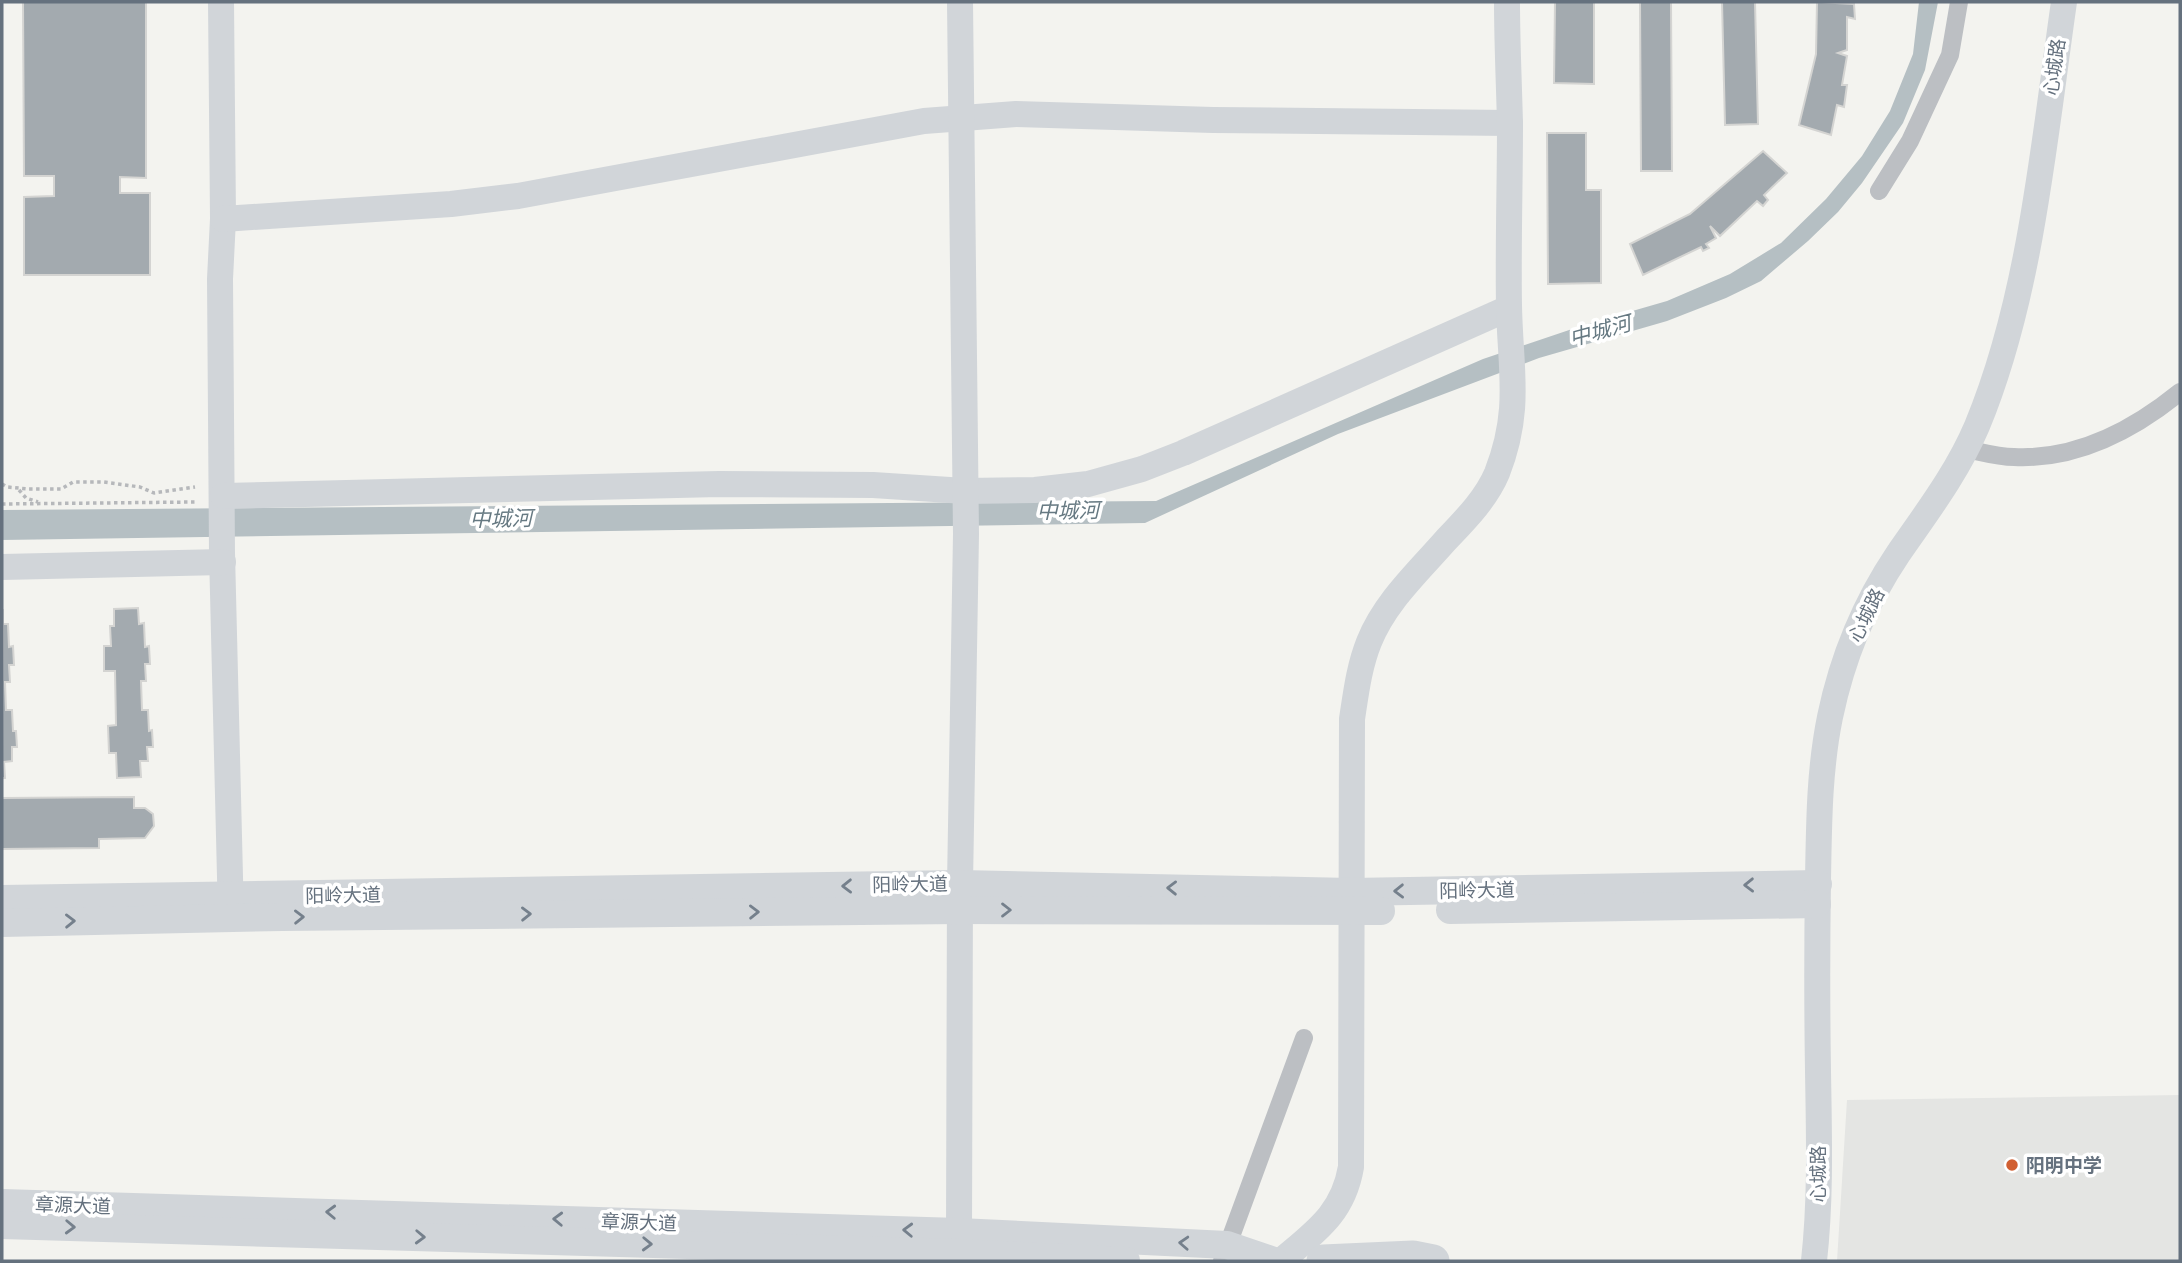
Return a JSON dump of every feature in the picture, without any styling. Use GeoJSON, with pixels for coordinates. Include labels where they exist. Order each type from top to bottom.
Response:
{"type":"FeatureCollection","features":[{"type":"Feature","properties":{"kind":"highway"},"geometry":{"type":"LineString","coordinates":[[1323,1261],[1413,1257],[1433,1261]]}},
{"type":"Feature","properties":{"kind":"main road","name":"阳岭大道"},"geometry":{"type":"LineString","coordinates":[[2,900],[230,908],[960,897],[1351,902],[1817,894]]}},
{"type":"Feature","properties":{"kind":"main road","name":"阳岭大道"},"geometry":{"type":"LineString","coordinates":[[2,923],[230,908]]}},
{"type":"Feature","properties":{"kind":"main road","name":"章源大道"},"geometry":{"type":"LineString","coordinates":[[2,1203],[960,1232],[1225,1253],[1274,1261]]}},
{"type":"Feature","properties":{"kind":"main road","name":"章源大道"},"geometry":{"type":"LineString","coordinates":[[2,1225],[945,1253],[1126,1261]]}},
{"type":"Feature","properties":{"kind":"street"},"geometry":{"type":"LineString","coordinates":[[221,2],[223,219],[220,279],[230,908]]}},
{"type":"Feature","properties":{"kind":"street"},"geometry":{"type":"LineString","coordinates":[[960,2],[966,534],[960,897],[960,1232]]}},
{"type":"Feature","properties":{"kind":"street"},"geometry":{"type":"LineString","coordinates":[[1281,1261],[1322,1226],[1338,1207],[1348,1184],[1351,1167],[1352,719],[1357,679],[1369,642],[1384,612],[1479,504],[1496,476],[1507,443],[1513,410],[1514,376],[1509,309],[1510,123],[1507,2]]}},
{"type":"Feature","properties":{"kind":"street"},"geometry":{"type":"LineString","coordinates":[[1879,191],[1910,141],[1950,55],[1959,2]]}},
{"type":"Feature","properties":{"kind":"street","name":"心城路"},"geometry":{"type":"LineString","coordinates":[[1814,1261],[1819,1171],[1817,894],[1823,755],[1840,676],[1854,636],[1897,556],[1935,503],[1966,449],[1997,374],[2022,269],[2064,2]]}},
{"type":"Feature","properties":{"kind":"street"},"geometry":{"type":"LineString","coordinates":[[223,219],[451,204],[518,196],[924,121],[962,117],[1016,114],[1213,120],[1510,123]]}},
{"type":"Feature","properties":{"kind":"street"},"geometry":{"type":"LineString","coordinates":[[223,496],[719,484],[873,485],[965,491],[1035,490],[1088,484],[1142,469],[1509,309]]}},
{"type":"Feature","properties":{"kind":"street"},"geometry":{"type":"LineString","coordinates":[[1966,449],[2010,457],[2034,458],[2090,446],[2122,433],[2151,416],[2180,392]]}},
{"type":"Feature","properties":{"kind":"street"},"geometry":{"type":"LineString","coordinates":[[2,567],[223,558]]}},
{"type":"Feature","properties":{"kind":"street"},"geometry":{"type":"LineString","coordinates":[[1225,1253],[1304,1038]]}},
{"type":"Feature","properties":{"kind":"path"},"geometry":{"type":"LineString","coordinates":[[2,484],[17,488],[61,489],[73,482],[104,482],[140,487],[155,493],[195,487]]}},
{"type":"Feature","properties":{"kind":"path"},"geometry":{"type":"LineString","coordinates":[[17,488],[26,498],[43,504]]}},
{"type":"Feature","properties":{"kind":"path"},"geometry":{"type":"LineString","coordinates":[[2,504],[195,502]]}},
{"type":"Feature","properties":{"kind":"shaded area","name":"阳明中学"},"geometry":{"type":"Polygon","coordinates":[[[2180,1095],[2180,1261],[1837,1261],[1847,1100],[2180,1095]]]}},
{"type":"Feature","properties":{"kind":"water","name":"中城河"},"geometry":{"type":"Polygon","coordinates":[[[1919,2],[1938,2],[1925,70],[1903,123],[1862,183],[1838,212],[1761,281],[1667,321],[1539,358],[1338,434],[1145,523],[2,540],[2,510],[1156,501],[1483,359],[1667,301],[1730,274],[1781,243],[1826,199],[1862,156],[1890,111],[1913,54],[1919,2]]]}},
{"type":"Feature","properties":{"kind":"building"},"geometry":{"type":"Polygon","coordinates":[[[23,2],[146,2],[146,178],[120,177],[120,193],[150,193],[150,275],[24,275],[24,197],[54,196],[54,176],[24,176],[23,2]]]}},
{"type":"Feature","properties":{"kind":"building"},"geometry":{"type":"Polygon","coordinates":[[[1555,2],[1594,2],[1594,84],[1554,83],[1555,2]]]}},
{"type":"Feature","properties":{"kind":"building"},"geometry":{"type":"Polygon","coordinates":[[[1640,2],[1671,2],[1672,171],[1641,171],[1640,2]]]}},
{"type":"Feature","properties":{"kind":"building"},"geometry":{"type":"Polygon","coordinates":[[[1722,2],[1755,2],[1758,124],[1725,125],[1722,2]]]}},
{"type":"Feature","properties":{"kind":"building"},"geometry":{"type":"Polygon","coordinates":[[[1817,2],[1854,4],[1855,19],[1847,17],[1847,50],[1838,53],[1847,56],[1842,85],[1847,85],[1844,107],[1837,105],[1831,135],[1799,125],[1816,54],[1817,2]]]}},
{"type":"Feature","properties":{"kind":"building"},"geometry":{"type":"Polygon","coordinates":[[[1547,133],[1586,133],[1586,190],[1601,190],[1601,283],[1548,284],[1547,133]]]}},
{"type":"Feature","properties":{"kind":"building"},"geometry":{"type":"Polygon","coordinates":[[[1763,151],[1787,173],[1764,195],[1768,200],[1763,206],[1757,201],[1720,236],[1710,226],[1716,238],[1706,244],[1709,248],[1703,251],[1701,247],[1643,275],[1630,244],[1690,214],[1763,151]]]}},
{"type":"Feature","properties":{"kind":"building"},"geometry":{"type":"Polygon","coordinates":[[[138,608],[139,624],[144,623],[145,647],[149,646],[150,664],[145,664],[146,681],[141,681],[142,710],[148,710],[153,747],[147,747],[148,761],[140,761],[141,777],[117,778],[116,753],[109,753],[108,726],[116,725],[115,671],[104,671],[104,646],[111,646],[110,626],[114,626],[114,609],[138,608]]]}},
{"type":"Feature","properties":{"kind":"building"},"geometry":{"type":"Polygon","coordinates":[[[3,609],[3,624],[8,624],[9,647],[13,646],[14,665],[9,665],[10,682],[5,682],[6,710],[12,710],[17,747],[12,747],[12,761],[4,762],[5,778],[2,778],[3,609]]]}},
{"type":"Feature","properties":{"kind":"building"},"geometry":{"type":"Polygon","coordinates":[[[134,797],[134,808],[145,808],[153,814],[154,826],[145,838],[99,839],[99,848],[2,849],[2,798],[134,797]]]}},
{"type":"Feature","properties":{"kind":"place","name":"阳明中学"},"geometry":{"type":"Point","coordinates":[2012,1165]}}]}
